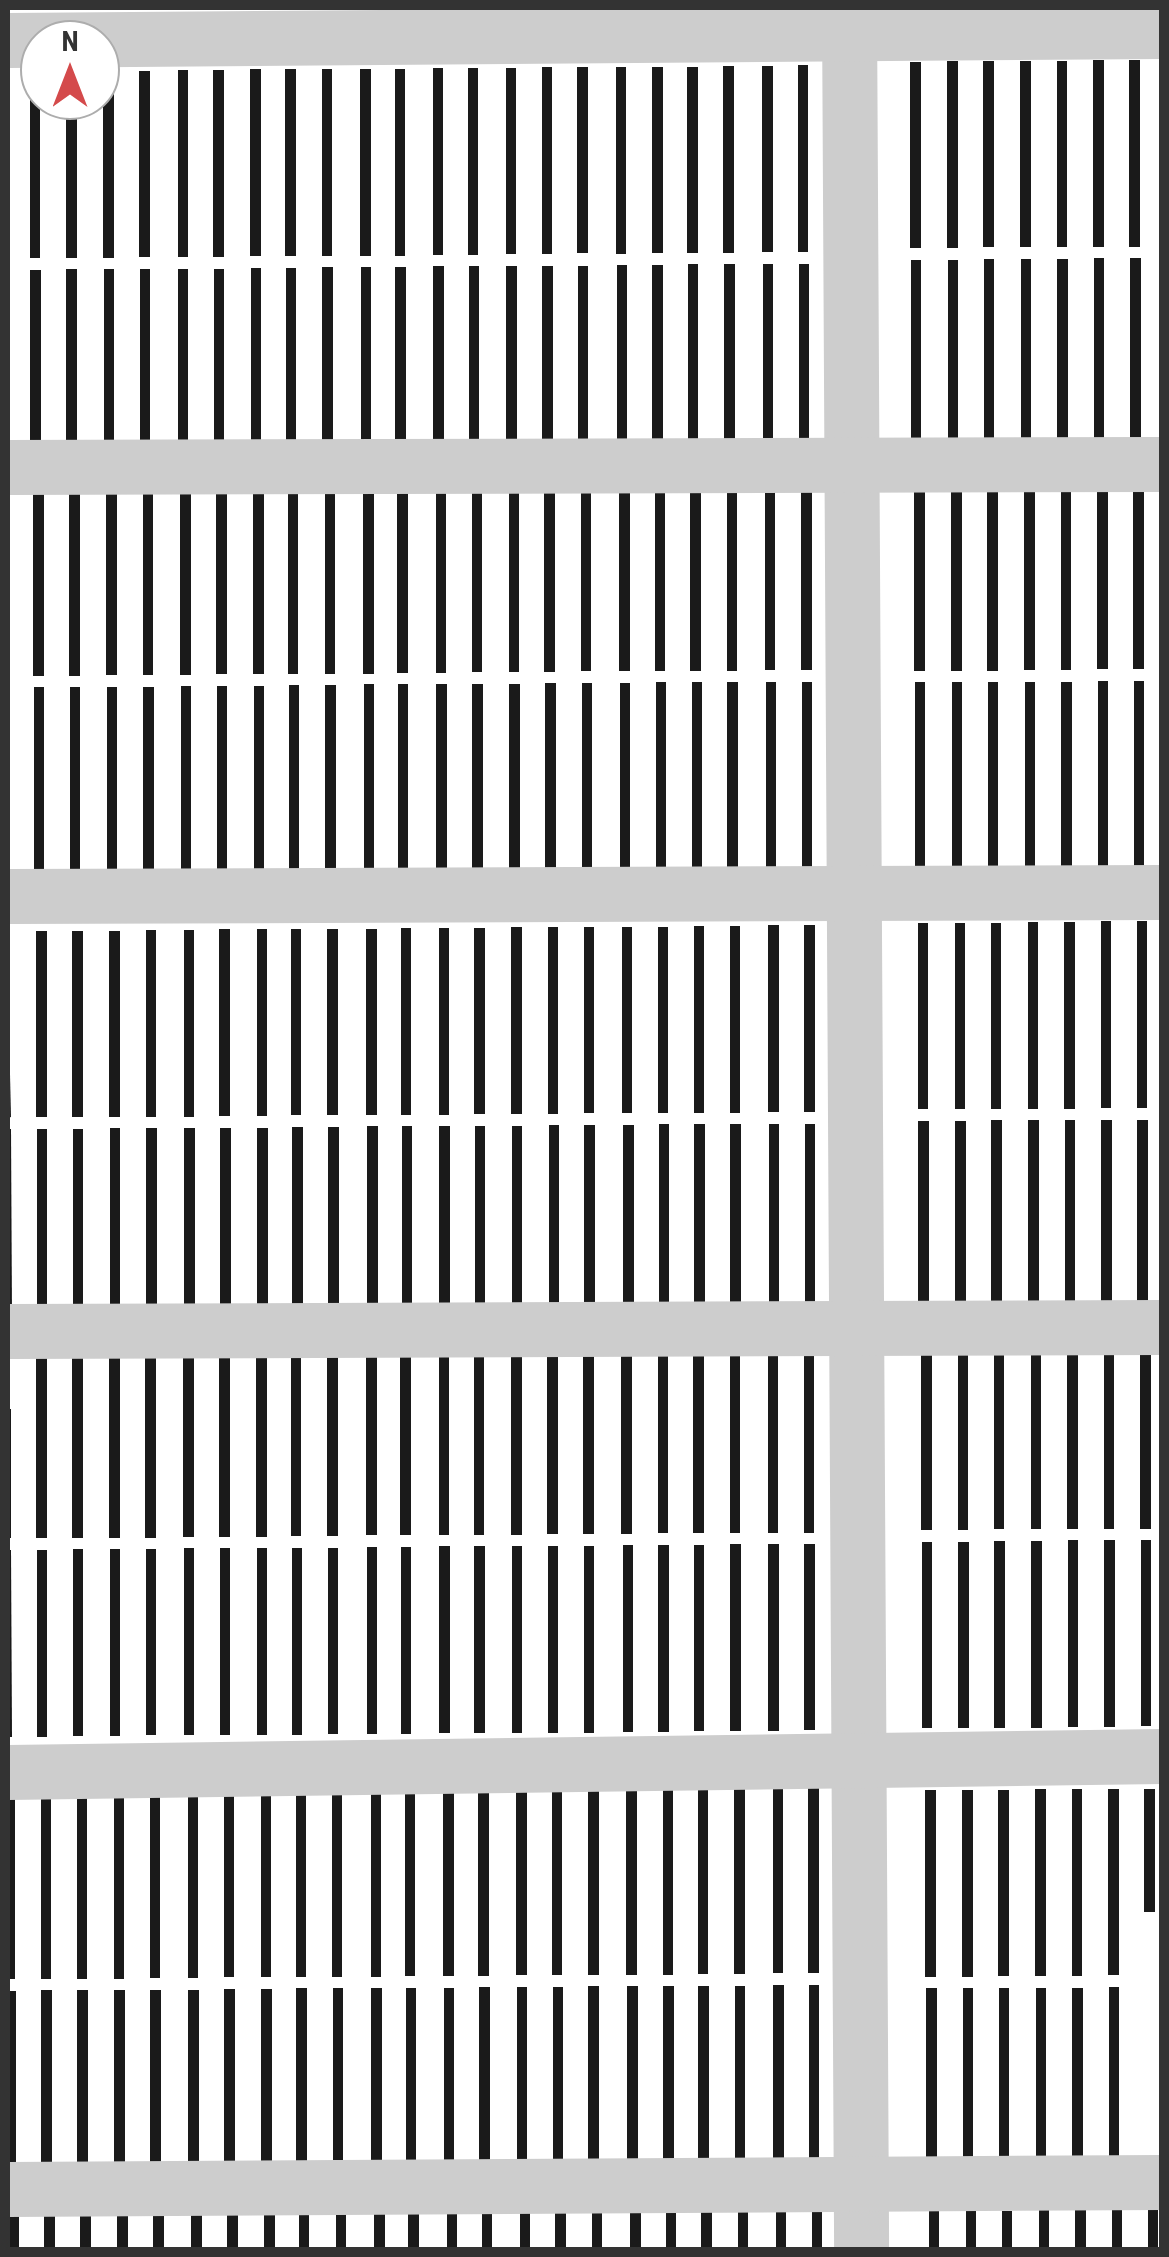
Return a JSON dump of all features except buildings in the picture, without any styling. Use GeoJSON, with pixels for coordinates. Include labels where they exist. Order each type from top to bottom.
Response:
{"type":"FeatureCollection","features":[{"type":"Feature","properties":{"kind":"lane"},"geometry":{"type":"LineString","coordinates":[[850,20],[862,2250]]}},
{"type":"Feature","properties":{"kind":"lane"},"geometry":{"type":"LineString","coordinates":[[8,40],[850,20],[1162,31]]}},
{"type":"Feature","properties":{"kind":"lane"},"geometry":{"type":"LineString","coordinates":[[8,467],[1162,464]]}},
{"type":"Feature","properties":{"kind":"lane"},"geometry":{"type":"LineString","coordinates":[[8,896],[1162,892]]}},
{"type":"Feature","properties":{"kind":"lane"},"geometry":{"type":"LineString","coordinates":[[8,1331],[1162,1327]]}},
{"type":"Feature","properties":{"kind":"lane"},"geometry":{"type":"LineString","coordinates":[[8,1772],[1162,1756]]}},
{"type":"Feature","properties":{"kind":"lane"},"geometry":{"type":"LineString","coordinates":[[8,2190],[1162,2182]]}}]}
